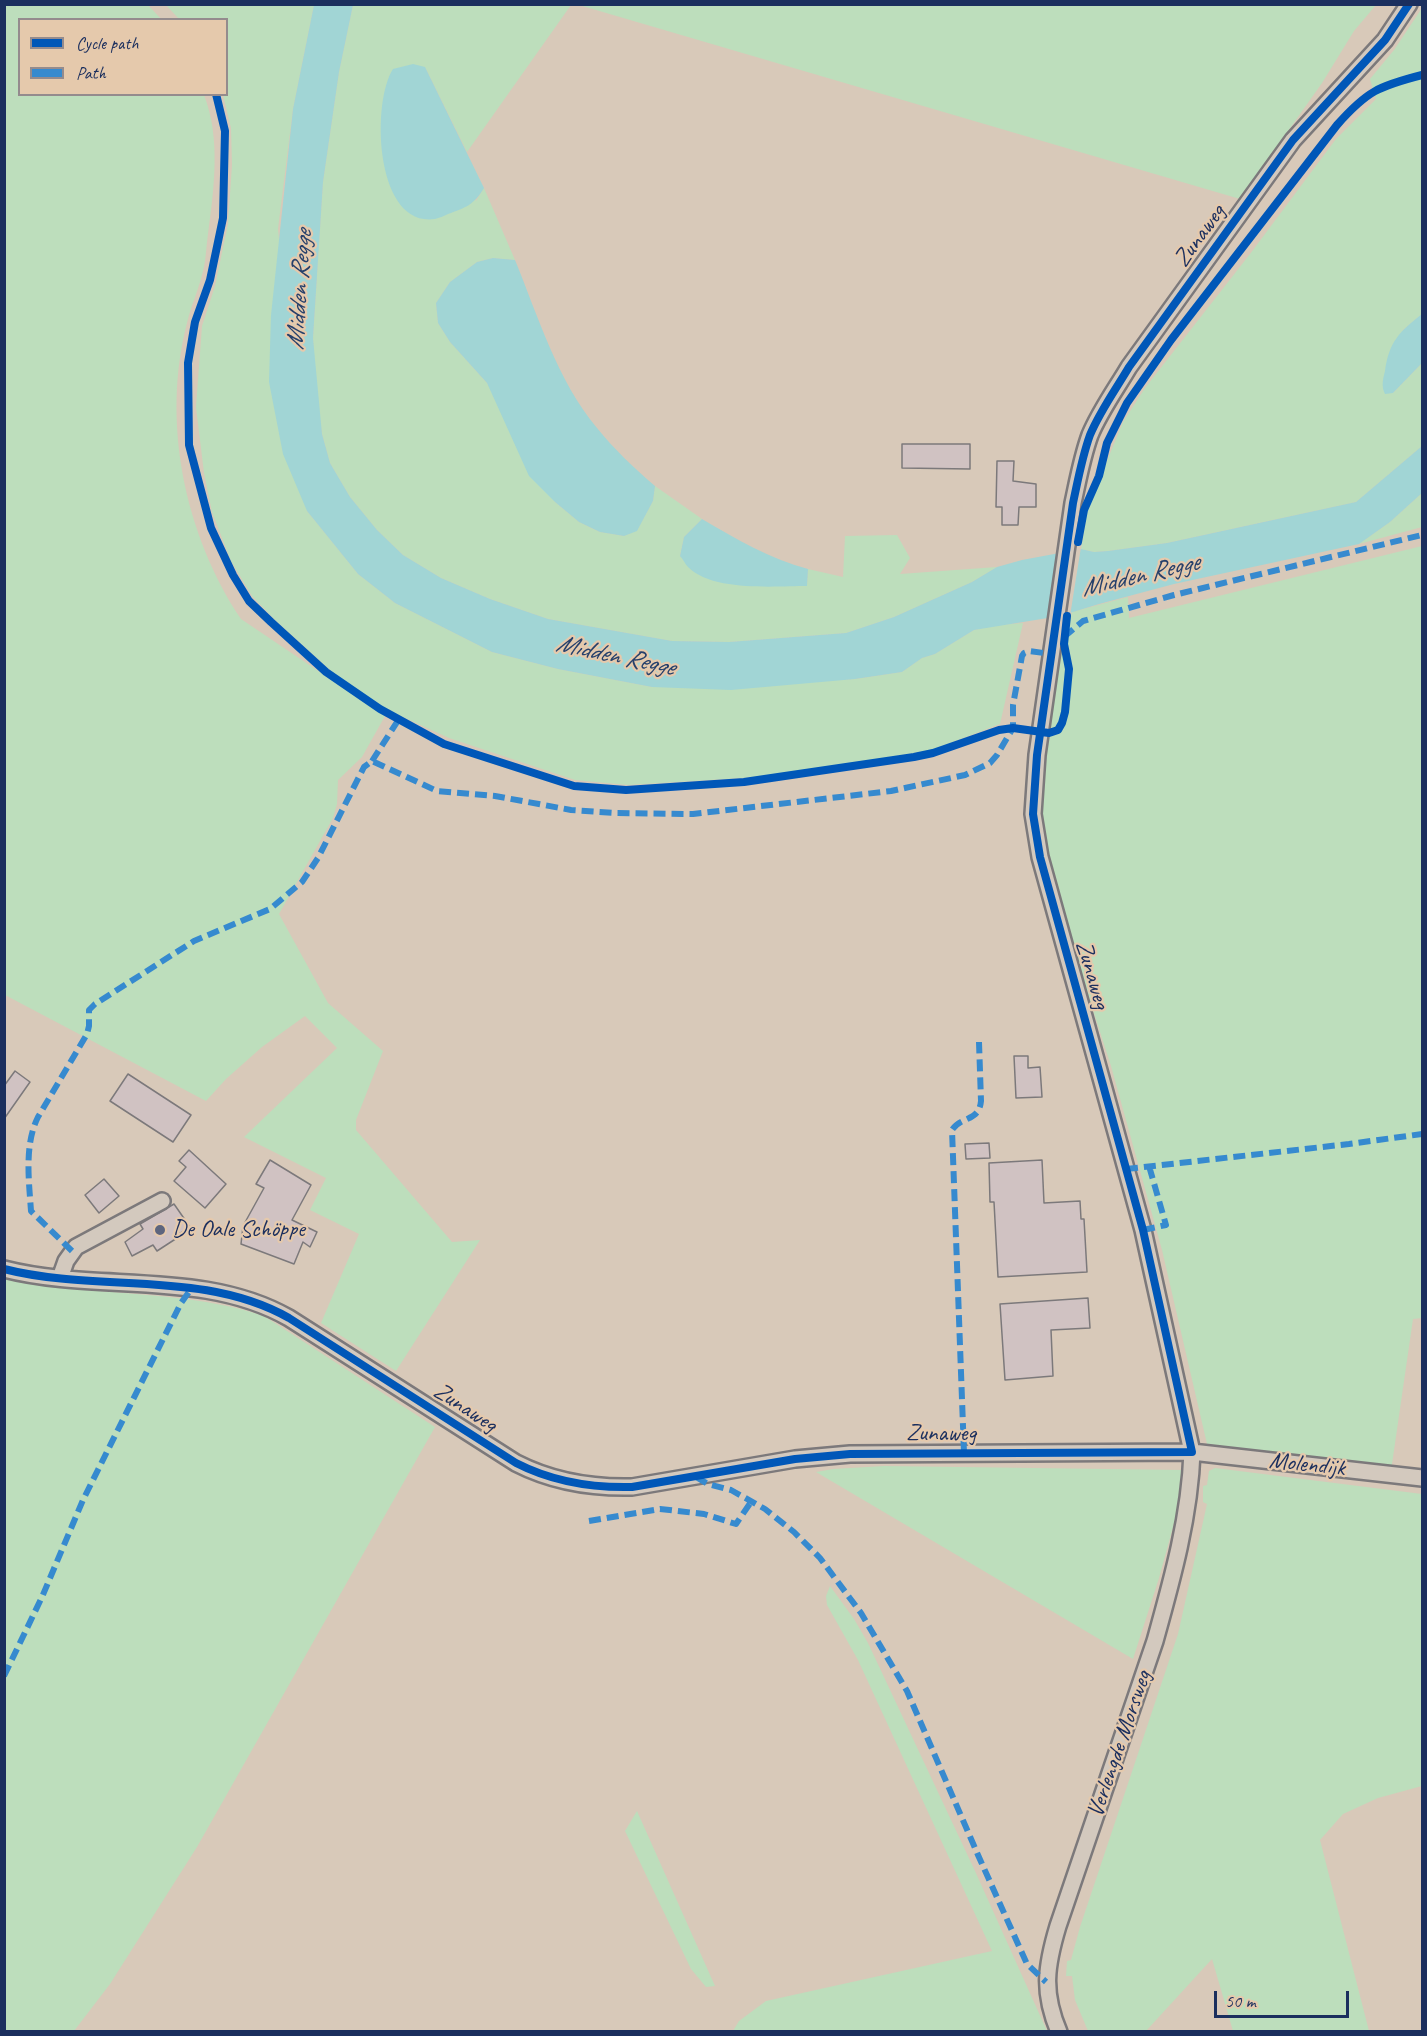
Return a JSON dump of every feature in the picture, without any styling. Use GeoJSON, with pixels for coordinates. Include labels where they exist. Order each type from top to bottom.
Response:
{"type":"FeatureCollection","features":[{"type":"Feature","properties":{"kind":"street","name":"Zunaweg"},"geometry":{"type":"LineString","coordinates":[[4,1269],[60,1278],[214,1291],[255,1301],[289,1318],[516,1463],[547,1477],[573,1484],[632,1487],[786,1461],[859,1454],[1192,1452],[1143,1230],[1050,898],[1036,837],[1033,814],[1035,771],[1067,541],[1081,464],[1091,434],[1106,404],[1130,367],[1293,140],[1385,40],[1409,4]]}},
{"type":"Feature","properties":{"kind":"street"},"geometry":{"type":"LineString","coordinates":[[60,1278],[66,1261],[76,1247],[162,1200]]}},
{"type":"Feature","properties":{"kind":"street","name":"Molendijk"},"geometry":{"type":"LineString","coordinates":[[1192,1452],[1422,1478]]}},
{"type":"Feature","properties":{"kind":"street","name":"Verlengde Morsweg"},"geometry":{"type":"LineString","coordinates":[[1059,2031],[1047,1995],[1049,1957],[1155,1641],[1187,1506],[1192,1452]]}},
{"type":"Feature","properties":{"kind":"green space"},"geometry":{"type":"Polygon","coordinates":[[[1376,4],[1354,31],[1322,83],[1240,199],[579,5],[1376,4]]]}},
{"type":"Feature","properties":{"kind":"green space"},"geometry":{"type":"Polygon","coordinates":[[[4,5],[148,5],[160,18],[18,18],[18,96],[204,96],[209,111],[213,129],[215,164],[212,199],[204,265],[189,317],[180,361],[177,399],[178,438],[183,477],[192,515],[205,551],[241,619],[385,716],[362,757],[338,780],[337,804],[333,818],[279,914],[328,1003],[383,1051],[356,1120],[356,1130],[452,1242],[480,1240],[396,1371],[321,1323],[359,1234],[310,1210],[326,1178],[244,1137],[337,1048],[305,1016],[262,1047],[226,1079],[206,1101],[5,995],[4,5]]]}},
{"type":"Feature","properties":{"kind":"green space"},"geometry":{"type":"Polygon","coordinates":[[[166,5],[314,5],[293,109],[278,229],[307,511],[358,574],[395,603],[492,652],[558,669],[652,687],[855,679],[902,672],[922,658],[935,654],[974,630],[1023,623],[1000,724],[932,750],[825,768],[759,777],[628,785],[575,780],[449,738],[381,707],[331,671],[252,596],[231,561],[212,512],[204,473],[196,407],[202,326],[215,286],[228,224],[232,165],[231,128],[223,96],[228,96],[228,18],[178,18],[166,5]]]}},
{"type":"Feature","properties":{"kind":"green space"},"geometry":{"type":"Polygon","coordinates":[[[353,5],[571,5],[467,152],[425,67],[476,201],[484,188],[515,260],[493,258],[477,262],[450,282],[436,303],[438,323],[450,342],[487,383],[555,502],[579,522],[600,532],[624,536],[637,530],[653,501],[655,486],[702,519],[684,537],[680,556],[807,585],[808,569],[843,577],[845,536],[897,535],[910,558],[900,574],[997,567],[972,582],[894,617],[846,633],[729,642],[672,641],[548,619],[490,599],[441,578],[403,555],[377,530],[350,497],[330,463],[322,434],[315,380],[313,338],[323,182],[339,72],[353,5]]]}},
{"type":"Feature","properties":{"kind":"green space"},"geometry":{"type":"Polygon","coordinates":[[[1422,8],[1422,314],[1403,330],[1393,393],[1422,363],[1422,446],[1356,502],[1167,543],[1094,552],[1081,549],[1088,507],[1123,422],[1145,388],[1336,139],[1376,99],[1370,79],[1394,50],[1422,8]]]}},
{"type":"Feature","properties":{"kind":"green space"},"geometry":{"type":"Polygon","coordinates":[[[1422,493],[1422,527],[1359,544],[1390,522],[1422,493]]]}},
{"type":"Feature","properties":{"kind":"green space"},"geometry":{"type":"Polygon","coordinates":[[[1422,546],[1422,1318],[1413,1319],[1391,1471],[1207,1444],[1162,1250],[1111,1066],[1055,892],[1039,814],[1045,738],[1057,734],[1065,723],[1073,670],[1067,632],[1072,612],[1128,597],[1129,618],[1422,546]]]}},
{"type":"Feature","properties":{"kind":"green space"},"geometry":{"type":"Polygon","coordinates":[[[1060,643],[1065,661],[1066,689],[1061,715],[1057,725],[1051,731],[1048,729],[1060,643]]]}},
{"type":"Feature","properties":{"kind":"green space"},"geometry":{"type":"Polygon","coordinates":[[[4,1278],[22,1283],[195,1300],[264,1316],[435,1427],[197,1847],[110,1984],[74,2031],[5,2031],[4,1278]]]}},
{"type":"Feature","properties":{"kind":"green space"},"geometry":{"type":"Polygon","coordinates":[[[884,1466],[1183,1470],[1181,1498],[1133,1659],[816,1472],[884,1466]]]}},
{"type":"Feature","properties":{"kind":"green space"},"geometry":{"type":"Polygon","coordinates":[[[1215,1468],[1422,1494],[1422,1786],[1378,1798],[1343,1814],[1320,1840],[1369,2031],[1233,2031],[1212,1959],[1146,2031],[1088,2031],[1075,2000],[1072,1976],[1066,1976],[1067,1961],[1071,1960],[1178,1634],[1207,1504],[1203,1502],[1203,1486],[1207,1485],[1209,1471],[1215,1468]]]}},
{"type":"Feature","properties":{"kind":"green space"},"geometry":{"type":"Polygon","coordinates":[[[830,1586],[868,1643],[1047,2031],[733,2031],[739,2021],[766,2001],[992,1951],[858,1660],[827,1605],[826,1596],[830,1586]]]}},
{"type":"Feature","properties":{"kind":"green space"},"geometry":{"type":"Polygon","coordinates":[[[637,1811],[715,1986],[706,1987],[691,1969],[625,1831],[637,1811]]]}},
{"type":"Feature","properties":{"kind":"water","name":"Midden Regge"},"geometry":{"type":"Polygon","coordinates":[[[314,5],[353,5],[339,72],[323,182],[313,338],[322,434],[330,463],[350,497],[377,530],[403,555],[441,578],[490,599],[548,619],[672,641],[729,642],[846,633],[894,617],[972,582],[997,567],[1022,560],[1081,549],[1094,552],[1167,543],[1356,502],[1422,446],[1422,493],[1390,522],[1359,544],[1174,584],[1060,616],[974,630],[935,654],[922,658],[902,672],[855,679],[731,690],[652,687],[558,669],[492,652],[395,603],[358,574],[307,511],[283,454],[269,382],[271,315],[293,109],[314,5]]]}},
{"type":"Feature","properties":{"kind":"water"},"geometry":{"type":"Polygon","coordinates":[[[413,64],[425,67],[484,188],[469,205],[435,219],[415,217],[400,204],[390,184],[383,160],[382,108],[386,86],[393,69],[413,64]]]}},
{"type":"Feature","properties":{"kind":"water"},"geometry":{"type":"Polygon","coordinates":[[[493,258],[515,260],[560,369],[583,409],[624,458],[655,486],[653,501],[637,531],[624,536],[600,532],[579,522],[529,476],[487,383],[450,342],[438,323],[436,303],[450,282],[477,262],[493,258]]]}},
{"type":"Feature","properties":{"kind":"water"},"geometry":{"type":"Polygon","coordinates":[[[1422,314],[1422,363],[1393,393],[1385,394],[1383,380],[1392,345],[1401,332],[1422,314]]]}},
{"type":"Feature","properties":{"kind":"water"},"geometry":{"type":"Polygon","coordinates":[[[702,519],[767,554],[808,569],[807,586],[745,586],[713,581],[699,575],[688,567],[680,556],[684,537],[702,519]]]}},
{"type":"Feature","properties":{"kind":"pier"},"geometry":{"type":"Polygon","coordinates":[[[1081,547],[1070,616],[1047,621],[1057,550],[1081,547]]]}},
{"type":"Feature","properties":{"kind":"building"},"geometry":{"type":"Polygon","coordinates":[[[902,444],[970,444],[970,469],[902,468],[902,444]]]}},
{"type":"Feature","properties":{"kind":"building"},"geometry":{"type":"Polygon","coordinates":[[[997,461],[1014,461],[1013,481],[1036,484],[1036,507],[1019,507],[1018,525],[1002,525],[1002,507],[996,507],[997,461]]]}},
{"type":"Feature","properties":{"kind":"building"},"geometry":{"type":"Polygon","coordinates":[[[1014,1056],[1028,1056],[1028,1068],[1040,1067],[1042,1097],[1016,1098],[1014,1056]]]}},
{"type":"Feature","properties":{"kind":"building"},"geometry":{"type":"Polygon","coordinates":[[[15,1071],[30,1082],[4,1119],[4,1086],[15,1071]]]}},
{"type":"Feature","properties":{"kind":"building"},"geometry":{"type":"Polygon","coordinates":[[[128,1074],[191,1115],[173,1142],[110,1101],[128,1074]]]}},
{"type":"Feature","properties":{"kind":"building"},"geometry":{"type":"Polygon","coordinates":[[[989,1143],[990,1158],[966,1159],[965,1144],[989,1143]]]}},
{"type":"Feature","properties":{"kind":"building"},"geometry":{"type":"Polygon","coordinates":[[[189,1150],[226,1184],[205,1208],[174,1181],[186,1167],[179,1161],[189,1150]]]}},
{"type":"Feature","properties":{"kind":"building"},"geometry":{"type":"Polygon","coordinates":[[[270,1160],[311,1185],[292,1220],[317,1232],[310,1247],[303,1242],[294,1264],[241,1244],[243,1226],[264,1188],[256,1184],[270,1160]]]}},
{"type":"Feature","properties":{"kind":"building"},"geometry":{"type":"Polygon","coordinates":[[[1042,1160],[1044,1203],[1080,1201],[1081,1219],[1084,1219],[1087,1272],[998,1277],[994,1202],[990,1202],[989,1163],[1042,1160]]]}},
{"type":"Feature","properties":{"kind":"building"},"geometry":{"type":"Polygon","coordinates":[[[104,1179],[119,1196],[99,1213],[85,1195],[104,1179]]]}},
{"type":"Feature","properties":{"kind":"building","name":"De Oale Schöppe"},"geometry":{"type":"Polygon","coordinates":[[[174,1204],[190,1227],[157,1251],[153,1245],[132,1256],[125,1242],[143,1229],[140,1224],[174,1204]]]}},
{"type":"Feature","properties":{"kind":"building"},"geometry":{"type":"Polygon","coordinates":[[[1088,1298],[1090,1328],[1051,1330],[1053,1376],[1005,1380],[1000,1304],[1088,1298]]]}},
{"type":"Feature","properties":{"kind":"marked path"},"geometry":{"type":"LineString","coordinates":[[1064,637],[1083,621],[1174,595],[1422,535]]}},
{"type":"Feature","properties":{"kind":"marked path"},"geometry":{"type":"LineString","coordinates":[[72,1251],[31,1211],[29,1151],[38,1117],[87,1034],[89,1010],[194,941],[270,909],[302,882],[318,858],[364,767],[372,761],[437,791],[495,796],[571,810],[616,813],[693,814],[891,791],[965,775],[990,763],[1013,728],[1013,705],[1022,656],[1029,651],[1051,654],[1053,651]]}},
{"type":"Feature","properties":{"kind":"marked path"},"geometry":{"type":"LineString","coordinates":[[372,761],[399,719]]}},
{"type":"Feature","properties":{"kind":"marked path"},"geometry":{"type":"LineString","coordinates":[[964,1453],[952,1130],[973,1116],[980,1108],[979,1042]]}},
{"type":"Feature","properties":{"kind":"marked path"},"geometry":{"type":"LineString","coordinates":[[1126,1169],[1422,1134]]}},
{"type":"Feature","properties":{"kind":"marked path"},"geometry":{"type":"LineString","coordinates":[[1143,1230],[1166,1225],[1149,1166]]}},
{"type":"Feature","properties":{"kind":"marked path"},"geometry":{"type":"LineString","coordinates":[[4,1676],[42,1597],[83,1500],[181,1303],[191,1289]]}},
{"type":"Feature","properties":{"kind":"marked path"},"geometry":{"type":"LineString","coordinates":[[696,1477],[708,1484],[731,1490],[765,1509],[794,1532],[820,1558],[861,1613],[907,1691],[1027,1964],[1046,1982]]}},
{"type":"Feature","properties":{"kind":"marked path"},"geometry":{"type":"LineString","coordinates":[[589,1521],[660,1509],[704,1514],[736,1524],[751,1502]]}},
{"type":"Feature","properties":{"kind":"cycle path"},"geometry":{"type":"LineString","coordinates":[[4,1269],[76,1280],[186,1287],[221,1293],[256,1303],[289,1318],[516,1463],[544,1475],[587,1485],[632,1487],[795,1459],[850,1454],[1192,1452],[1143,1230],[1040,857],[1033,814],[1037,755],[1073,503],[1090,435],[1129,367],[1293,140],[1385,40],[1409,4]]}},
{"type":"Feature","properties":{"kind":"cycle path"},"geometry":{"type":"LineString","coordinates":[[1078,542],[1084,510],[1099,476],[1107,443],[1127,403],[1171,340],[1337,125],[1357,104],[1375,91],[1422,75]]}},
{"type":"Feature","properties":{"kind":"cycle path"},"geometry":{"type":"LineString","coordinates":[[216,96],[225,131],[223,218],[210,280],[195,322],[188,363],[189,445],[211,528],[233,575],[249,601],[326,672],[380,709],[444,744],[574,786],[626,790],[744,782],[914,757],[933,753],[999,730],[1013,728],[1049,733],[1058,730],[1065,712],[1069,669],[1064,644],[1067,616]]}},
{"type":"Feature","properties":{"kind":"place","name":"De Oale Schöppe"},"geometry":{"type":"Point","coordinates":[160,1230]}}]}
